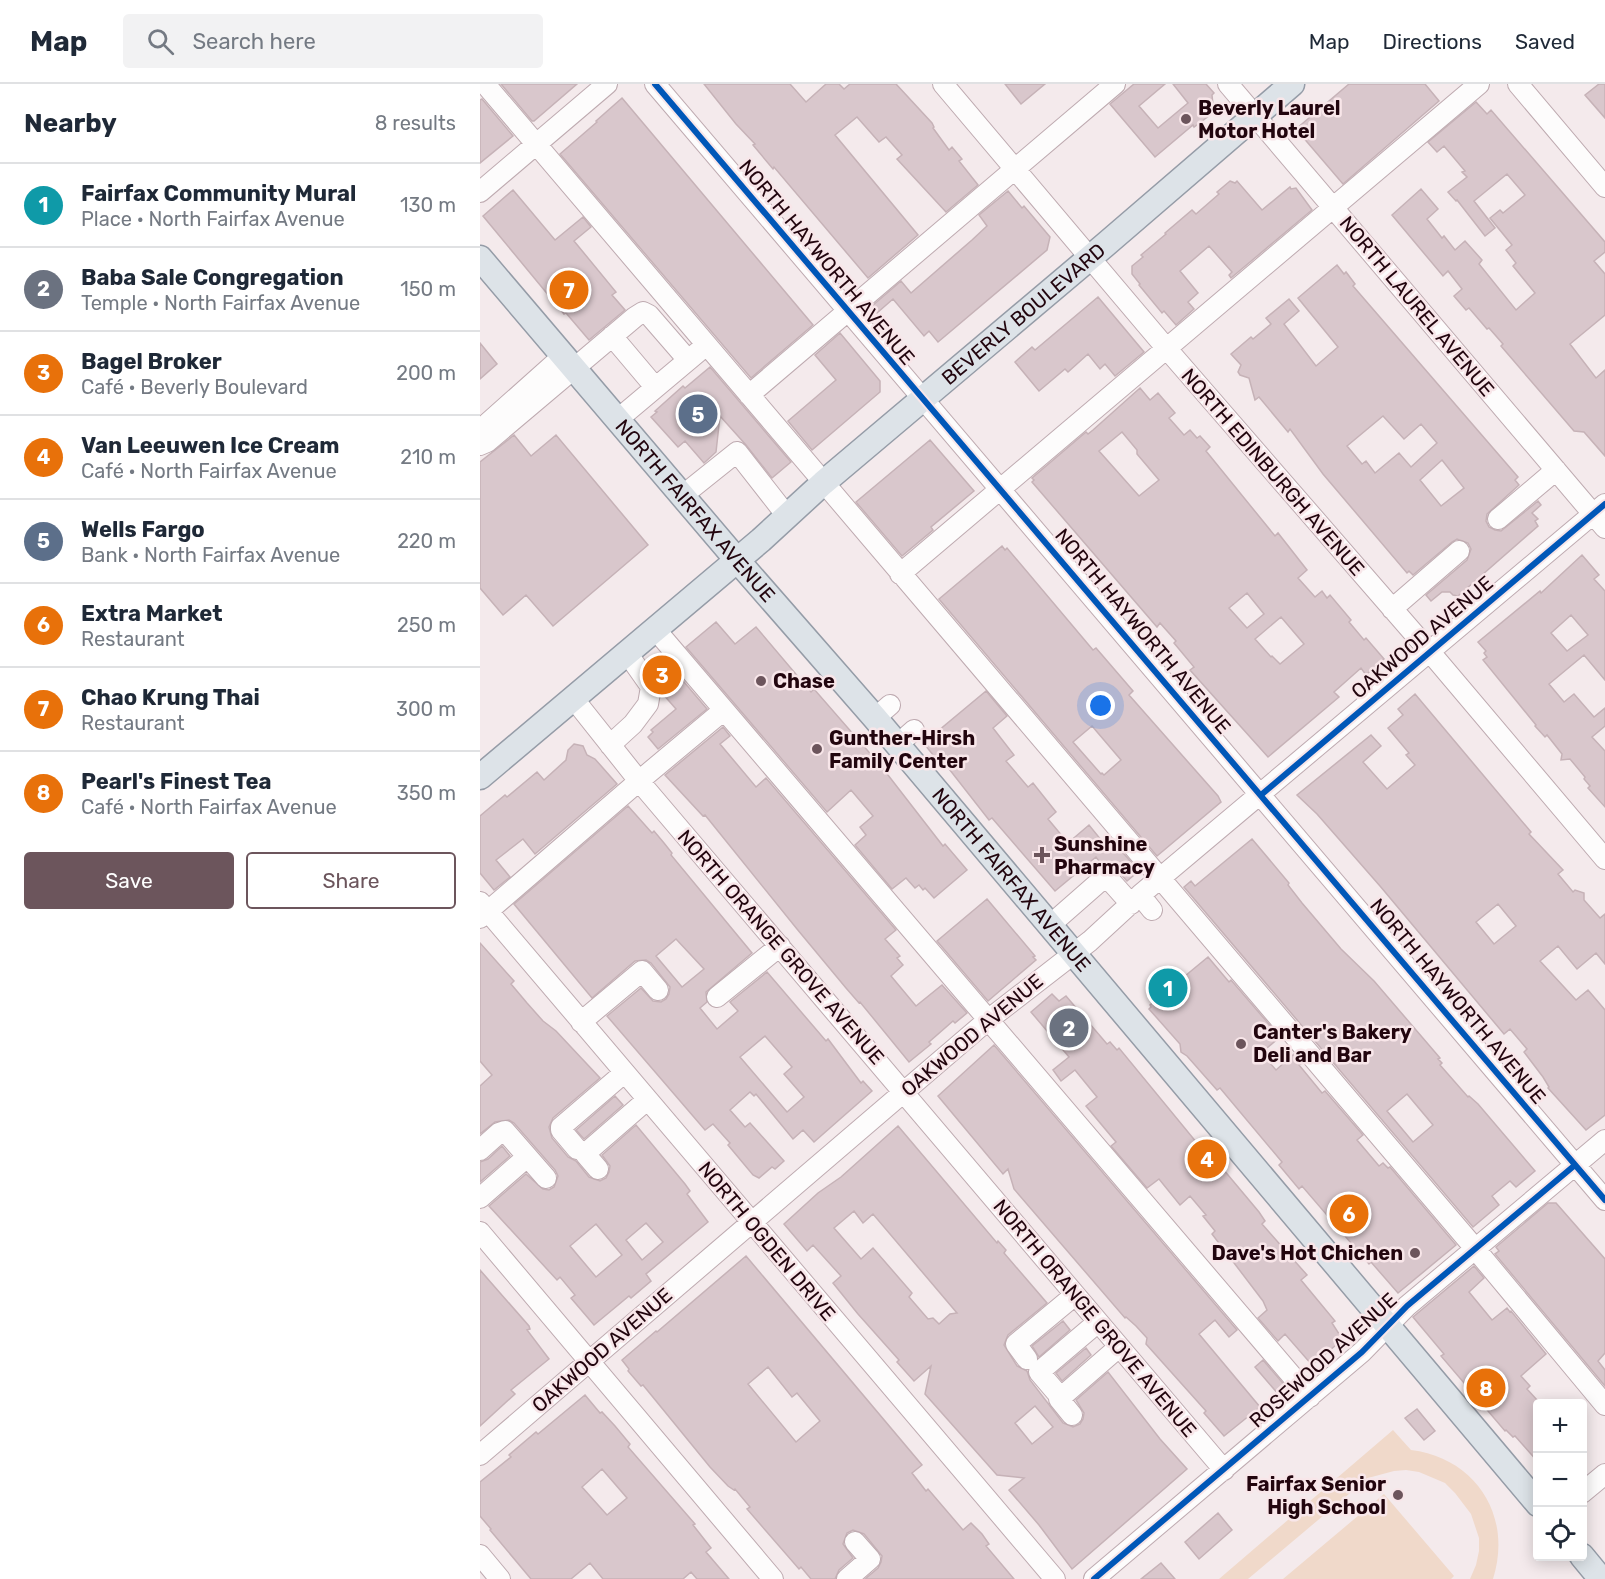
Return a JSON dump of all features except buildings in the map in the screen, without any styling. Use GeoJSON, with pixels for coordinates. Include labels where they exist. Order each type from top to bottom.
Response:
{"type":"FeatureCollection","features":[{"type":"Feature","properties":{"kind":"main road","name":"BEVERLY BOULEVARD"},"geometry":{"type":"LineString","coordinates":[[480,777],[1292,84]]}},
{"type":"Feature","properties":{"kind":"main road","name":"NORTH FAIRFAX AVENUE"},"geometry":{"type":"LineString","coordinates":[[480,258],[737,560],[883,712],[1072,954],[1533,1498]]}},
{"type":"Feature","properties":{"kind":"main road"},"geometry":{"type":"LineString","coordinates":[[1585,1561],[1601,1579]]}},
{"type":"Feature","properties":{"kind":"street"},"geometry":{"type":"LineString","coordinates":[[485,84],[1476,1249],[1605,1405]]}},
{"type":"Feature","properties":{"kind":"street"},"geometry":{"type":"LineString","coordinates":[[480,192],[606,84]]}},
{"type":"Feature","properties":{"kind":"street","name":"NORTH HAYWORTH AVENUE"},"geometry":{"type":"LineString","coordinates":[[655,84],[1605,1200]]}},
{"type":"Feature","properties":{"kind":"street","name":"NORTH EDINBURGH AVENUE"},"geometry":{"type":"LineString","coordinates":[[943,84],[1605,859]]}},
{"type":"Feature","properties":{"kind":"street"},"geometry":{"type":"LineString","coordinates":[[749,395],[1115,84]]}},
{"type":"Feature","properties":{"kind":"street","name":"NORTH LAUREL AVENUE"},"geometry":{"type":"LineString","coordinates":[[1228,84],[1556,470],[1601,515]]}},
{"type":"Feature","properties":{"kind":"street"},"geometry":{"type":"LineString","coordinates":[[900,574],[1479,84]]}},
{"type":"Feature","properties":{"kind":"street"},"geometry":{"type":"LineString","coordinates":[[1518,84],[1605,187]]}},
{"type":"Feature","properties":{"kind":"street"},"geometry":{"type":"LineString","coordinates":[[480,430],[568,362],[612,336],[643,312],[649,315],[688,360]]}},
{"type":"Feature","properties":{"kind":"street"},"geometry":{"type":"LineString","coordinates":[[612,336],[655,387]]}},
{"type":"Feature","properties":{"kind":"street"},"geometry":{"type":"LineString","coordinates":[[617,420],[706,345]]}},
{"type":"Feature","properties":{"kind":"street"},"geometry":{"type":"LineString","coordinates":[[480,445],[487,442],[568,362]]}},
{"type":"Feature","properties":{"kind":"street"},"geometry":{"type":"LineString","coordinates":[[682,496],[736,452],[787,516]]}},
{"type":"Feature","properties":{"kind":"street"},"geometry":{"type":"LineString","coordinates":[[1498,519],[1556,470]]}},
{"type":"Feature","properties":{"kind":"street","name":"OAKWOOD AVENUE"},"geometry":{"type":"LineString","coordinates":[[480,1455],[988,1020],[1072,954],[1115,930],[1161,879],[1430,652],[1601,515]]}},
{"type":"Feature","properties":{"kind":"street"},"geometry":{"type":"LineString","coordinates":[[1392,609],[1459,551]]}},
{"type":"Feature","properties":{"kind":"street"},"geometry":{"type":"LineString","coordinates":[[655,629],[1310,1397]]}},
{"type":"Feature","properties":{"kind":"street"},"geometry":{"type":"LineString","coordinates":[[610,745],[633,724],[648,704],[651,687],[627,653]]}},
{"type":"Feature","properties":{"kind":"street","name":"NORTH ORANGE GROVE AVENUE"},"geometry":{"type":"LineString","coordinates":[[573,698],[639,781],[1224,1470]]}},
{"type":"Feature","properties":{"kind":"street"},"geometry":{"type":"LineString","coordinates":[[483,910],[724,710]]}},
{"type":"Feature","properties":{"kind":"street"},"geometry":{"type":"LineString","coordinates":[[1049,926],[1106,876],[1141,903]]}},
{"type":"Feature","properties":{"kind":"street","name":"NORTH OGDEN DRIVE"},"geometry":{"type":"LineString","coordinates":[[483,910],[1055,1579]]}},
{"type":"Feature","properties":{"kind":"street"},"geometry":{"type":"LineString","coordinates":[[717,997],[780,946]]}},
{"type":"Feature","properties":{"kind":"street"},"geometry":{"type":"LineString","coordinates":[[581,1022],[642,971],[658,990]]}},
{"type":"Feature","properties":{"kind":"street"},"geometry":{"type":"LineString","coordinates":[[577,1149],[561,1127],[624,1073]]}},
{"type":"Feature","properties":{"kind":"street"},"geometry":{"type":"LineString","coordinates":[[598,1169],[586,1155],[587,1152],[647,1100]]}},
{"type":"Feature","properties":{"kind":"street"},"geometry":{"type":"LineString","coordinates":[[480,1150],[499,1133],[505,1131],[546,1178]]}},
{"type":"Feature","properties":{"kind":"street","name":"ROSEWOOD AVENUE"},"geometry":{"type":"LineString","coordinates":[[1094,1579],[1362,1352],[1407,1306],[1605,1140]]}},
{"type":"Feature","properties":{"kind":"street"},"geometry":{"type":"LineString","coordinates":[[480,1198],[527,1157]]}},
{"type":"Feature","properties":{"kind":"street"},"geometry":{"type":"LineString","coordinates":[[480,1232],[773,1579]]}},
{"type":"Feature","properties":{"kind":"street"},"geometry":{"type":"LineString","coordinates":[[1027,1359],[1016,1344],[1076,1295]]}},
{"type":"Feature","properties":{"kind":"street"},"geometry":{"type":"LineString","coordinates":[[1056,1392],[1039,1372],[1098,1322]]}},
{"type":"Feature","properties":{"kind":"street"},"geometry":{"type":"LineString","coordinates":[[1072,1415],[1059,1399],[1119,1347]]}},
{"type":"Feature","properties":{"kind":"street"},"geometry":{"type":"LineString","coordinates":[[1587,1489],[1605,1474]]}},
{"type":"Feature","properties":{"kind":"street"},"geometry":{"type":"LineString","coordinates":[[847,1579],[870,1559],[855,1542]]}},
{"type":"Feature","properties":{"kind":"street"},"geometry":{"type":"LineString","coordinates":[[480,1555],[500,1579]]}},
{"type":"Feature","properties":{"kind":"shaded area"},"geometry":{"type":"Polygon","coordinates":[[[1393,1430],[1411,1450],[1434,1455],[1454,1465],[1471,1478],[1484,1494],[1493,1513],[1498,1533],[1498,1556],[1493,1579],[1470,1579],[1476,1565],[1479,1538],[1471,1514],[1455,1493],[1445,1483],[1419,1472],[1406,1470],[1368,1478],[1248,1579],[1219,1579],[1393,1430]]]}},
{"type":"Feature","properties":{"kind":"shaded area"},"geometry":{"type":"Polygon","coordinates":[[[1384,1494],[1454,1576],[1451,1579],[1283,1579],[1384,1494]]]}},
{"type":"Feature","properties":{"kind":"cycle path"},"geometry":{"type":"LineString","coordinates":[[655,84],[1605,1200]]}},
{"type":"Feature","properties":{"kind":"cycle path"},"geometry":{"type":"LineString","coordinates":[[1261,795],[1605,504]]}},
{"type":"Feature","properties":{"kind":"cycle path"},"geometry":{"type":"LineString","coordinates":[[1094,1579],[1362,1352],[1407,1306],[1575,1165]]}},
{"type":"Feature","properties":{"kind":"place","name":"Beverly Laurel Motor Hotel"},"geometry":{"type":"Point","coordinates":[1186,119]}},
{"type":"Feature","properties":{"kind":"place","name":"Chao Krung Thai"},"geometry":{"type":"Point","coordinates":[569,290]}},
{"type":"Feature","properties":{"kind":"place","name":"Wells Fargo"},"geometry":{"type":"Point","coordinates":[698,414]}},
{"type":"Feature","properties":{"kind":"place","name":"Bagel Broker"},"geometry":{"type":"Point","coordinates":[662,675]}},
{"type":"Feature","properties":{"kind":"place","name":"Chase"},"geometry":{"type":"Point","coordinates":[761,681]}},
{"type":"Feature","properties":{"kind":"place","name":"Gunther-Hirsh Family Center"},"geometry":{"type":"Point","coordinates":[817,749]}},
{"type":"Feature","properties":{"kind":"place","name":"Sunshine Pharmacy"},"geometry":{"type":"Point","coordinates":[1042,855]}},
{"type":"Feature","properties":{"kind":"place","name":"Fairfax Community Mural"},"geometry":{"type":"Point","coordinates":[1168,988]}},
{"type":"Feature","properties":{"kind":"place","name":"Baba Sale Congregation"},"geometry":{"type":"Point","coordinates":[1069,1028]}},
{"type":"Feature","properties":{"kind":"place","name":"Canter's Bakery Deli and Bar"},"geometry":{"type":"Point","coordinates":[1241,1044]}},
{"type":"Feature","properties":{"kind":"place","name":"Van Leeuwen Ice Cream"},"geometry":{"type":"Point","coordinates":[1207,1159]}},
{"type":"Feature","properties":{"kind":"place","name":"Extra Market"},"geometry":{"type":"Point","coordinates":[1349,1214]}},
{"type":"Feature","properties":{"kind":"place","name":"Dave's Hot Chichen"},"geometry":{"type":"Point","coordinates":[1415,1253]}},
{"type":"Feature","properties":{"kind":"place","name":"Pearl's Finest Tea"},"geometry":{"type":"Point","coordinates":[1486,1388]}},
{"type":"Feature","properties":{"kind":"place","name":"Fairfax Senior High School"},"geometry":{"type":"Point","coordinates":[1398,1495]}}]}
